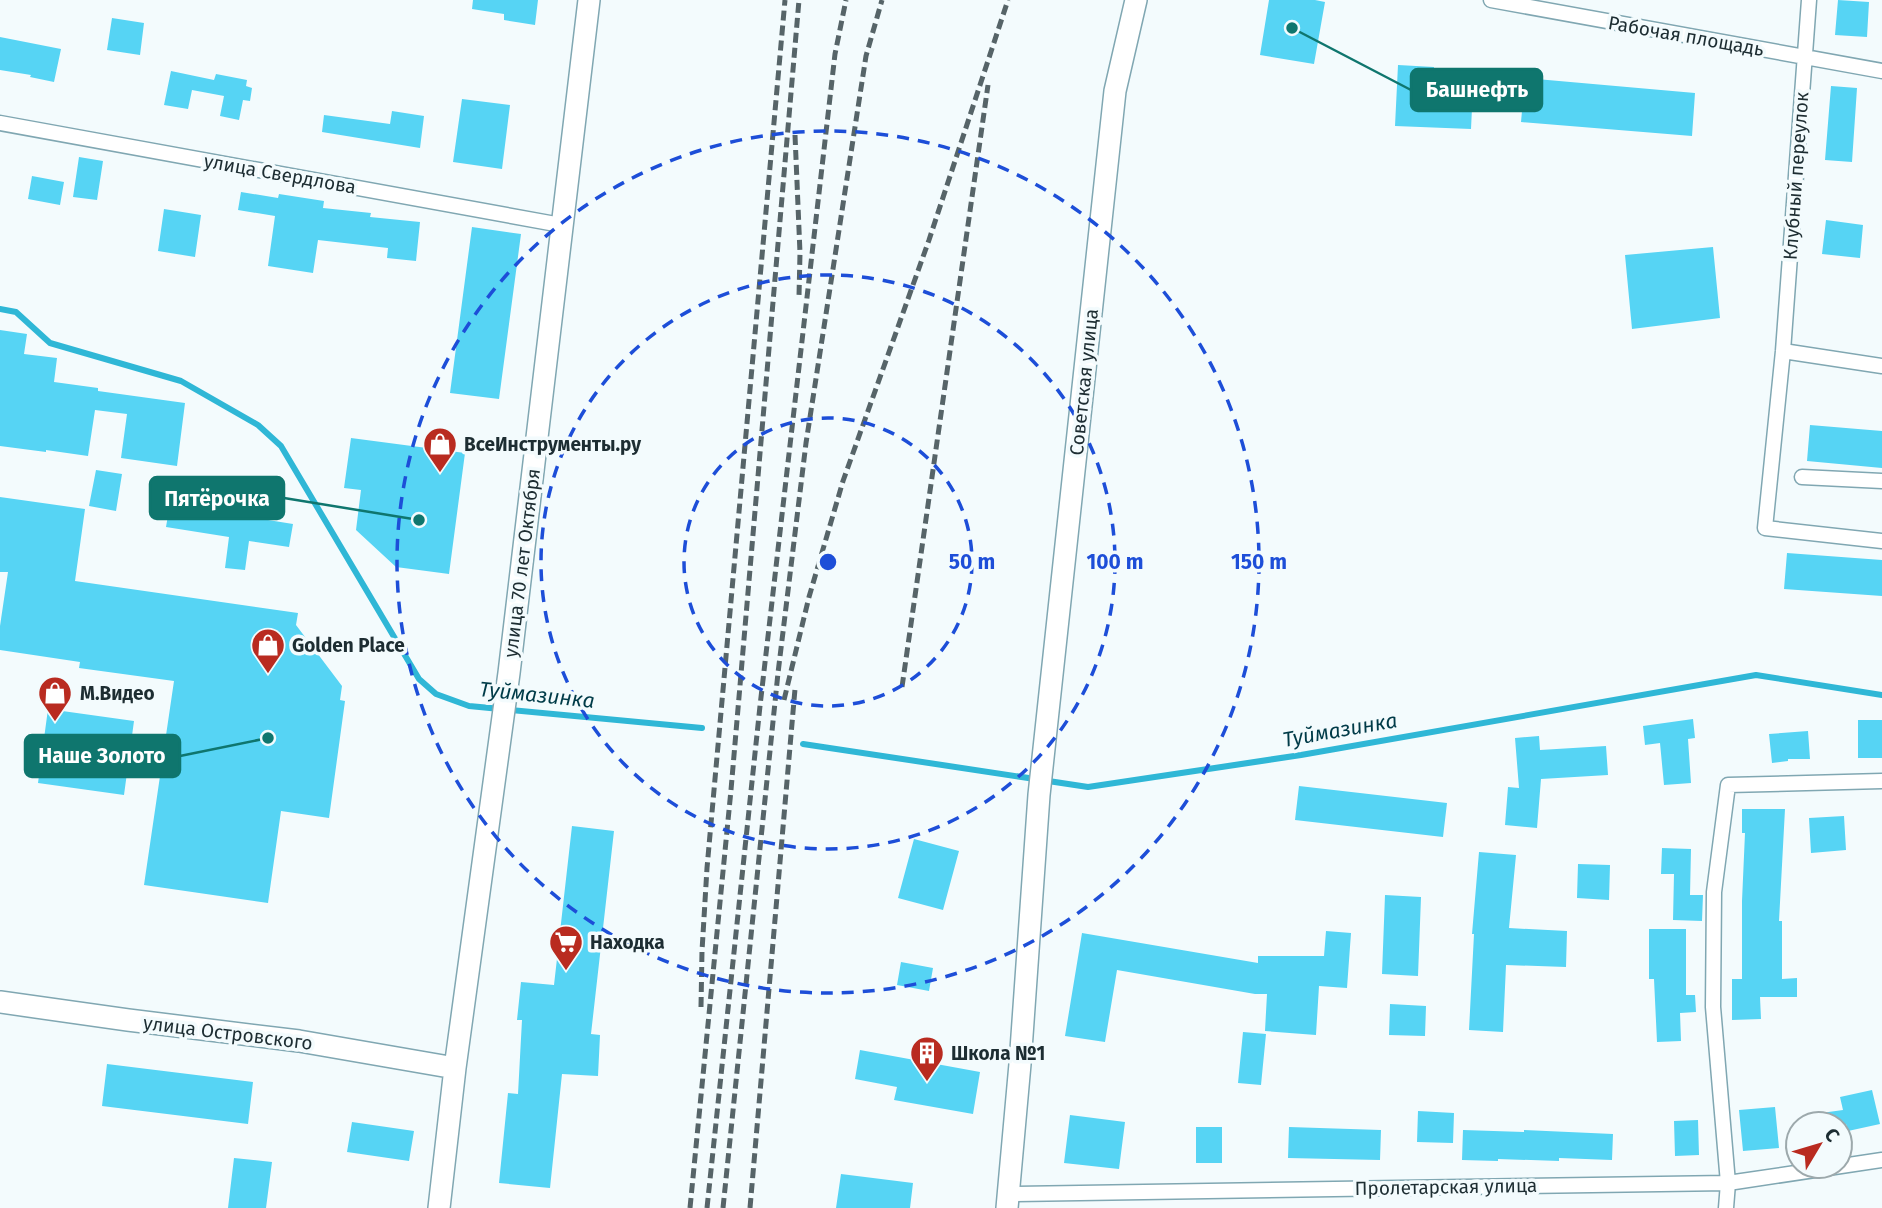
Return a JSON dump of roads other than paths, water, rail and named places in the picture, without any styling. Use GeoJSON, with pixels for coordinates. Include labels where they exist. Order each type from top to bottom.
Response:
{"type":"FeatureCollection","features":[{"type":"Feature","properties":{"kind":"street","name":"улица 70 лет Октября"},"geometry":{"type":"LineString","coordinates":[[439,1208],[455,1068],[509,673],[589,0]]}},
{"type":"Feature","properties":{"kind":"street","name":"Советская улица"},"geometry":{"type":"LineString","coordinates":[[1007,1201],[1042,766],[1115,91],[1136,0]]}},
{"type":"Feature","properties":{"kind":"street","name":"Рабочая площадь"},"geometry":{"type":"LineString","coordinates":[[1491,0],[1882,71]]}},
{"type":"Feature","properties":{"kind":"street","name":"Клубный переулок"},"geometry":{"type":"LineString","coordinates":[[1809,0],[1783,351],[1765,528],[1882,541]]}},
{"type":"Feature","properties":{"kind":"street","name":"улица Свердлова"},"geometry":{"type":"LineString","coordinates":[[0,123],[561,225]]}},
{"type":"Feature","properties":{"kind":"street"},"geometry":{"type":"LineString","coordinates":[[1783,351],[1882,366]]}},
{"type":"Feature","properties":{"kind":"street"},"geometry":{"type":"LineString","coordinates":[[1802,477],[1882,481]]}},
{"type":"Feature","properties":{"kind":"street"},"geometry":{"type":"LineString","coordinates":[[1726,1208],[1728,1183],[1713,1007],[1714,892],[1728,785],[1882,781]]}},
{"type":"Feature","properties":{"kind":"street","name":"улица Островского"},"geometry":{"type":"LineString","coordinates":[[0,1002],[299,1041],[455,1068]]}},
{"type":"Feature","properties":{"kind":"street","name":"Пролетарская улица"},"geometry":{"type":"LineString","coordinates":[[1007,1201],[1728,1183],[1882,1160]]}},
{"type":"Feature","properties":{"kind":"waterway","name":"Туймазинка"},"geometry":{"type":"LineString","coordinates":[[0,309],[16,312],[50,343],[181,381],[258,425],[281,446],[419,679],[436,694],[469,706],[702,728]]}},
{"type":"Feature","properties":{"kind":"waterway","name":"Туймазинка"},"geometry":{"type":"LineString","coordinates":[[803,744],[1088,787],[1301,755],[1756,675],[1882,695]]}},
{"type":"Feature","properties":{"kind":"railway"},"geometry":{"type":"LineString","coordinates":[[701,1007],[707,868],[785,0]]}},
{"type":"Feature","properties":{"kind":"railway"},"geometry":{"type":"LineString","coordinates":[[690,1208],[731,790],[799,0]]}},
{"type":"Feature","properties":{"kind":"railway"},"geometry":{"type":"LineString","coordinates":[[707,1208],[760,706],[835,54],[846,0]]}},
{"type":"Feature","properties":{"kind":"railway"},"geometry":{"type":"LineString","coordinates":[[723,1208],[778,673],[806,443],[866,56],[882,0]]}},
{"type":"Feature","properties":{"kind":"railway"},"geometry":{"type":"LineString","coordinates":[[784,700],[809,597],[843,481],[929,240],[1008,0]]}},
{"type":"Feature","properties":{"kind":"railway"},"geometry":{"type":"LineString","coordinates":[[902,687],[988,85]]}},
{"type":"Feature","properties":{"kind":"railway"},"geometry":{"type":"LineString","coordinates":[[795,135],[799,296]]}},
{"type":"Feature","properties":{"kind":"railway"},"geometry":{"type":"LineString","coordinates":[[750,1208],[795,689]]}},
{"type":"Feature","properties":{"kind":"place","name":"Башнефть"},"geometry":{"type":"Point","coordinates":[1292,28]}},
{"type":"Feature","properties":{"kind":"place","name":"ВсеИнструменты.ру"},"geometry":{"type":"Point","coordinates":[440,474]}},
{"type":"Feature","properties":{"kind":"place","name":"Пятёрочка"},"geometry":{"type":"Point","coordinates":[419,520]}},
{"type":"Feature","properties":{"kind":"place","name":"Golden Place"},"geometry":{"type":"Point","coordinates":[268,675]}},
{"type":"Feature","properties":{"kind":"place","name":"М.Видео"},"geometry":{"type":"Point","coordinates":[55,723]}},
{"type":"Feature","properties":{"kind":"place","name":"Наше Золото"},"geometry":{"type":"Point","coordinates":[268,738]}},
{"type":"Feature","properties":{"kind":"place","name":"Находка"},"geometry":{"type":"Point","coordinates":[566,972]}},
{"type":"Feature","properties":{"kind":"place","name":"Школа №1"},"geometry":{"type":"Point","coordinates":[927,1083]}}]}
